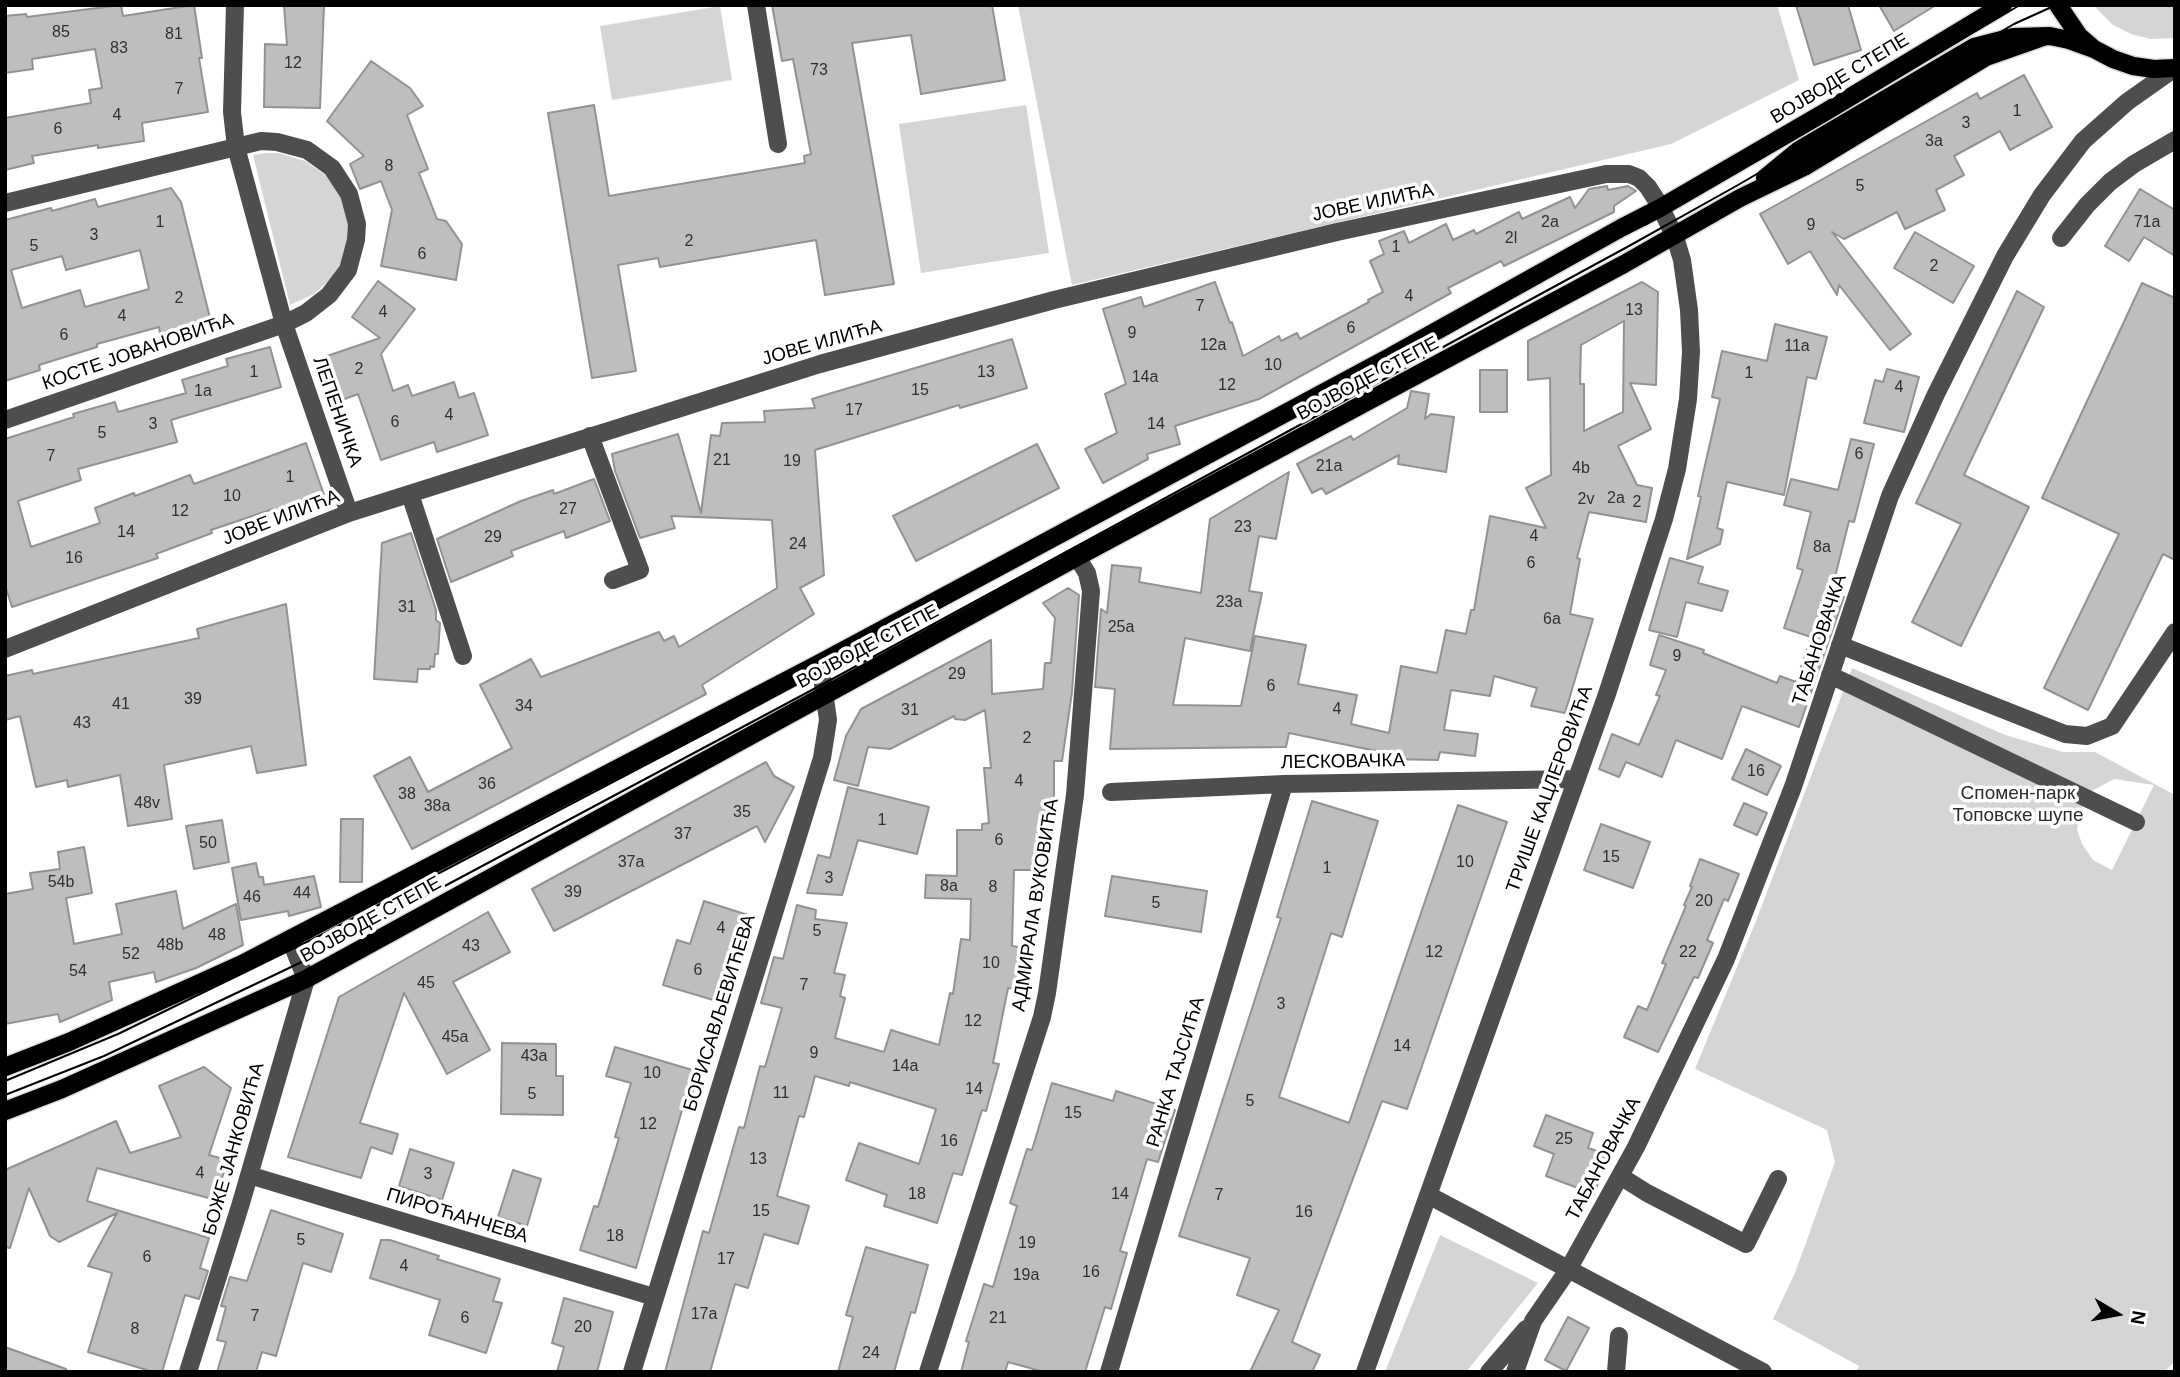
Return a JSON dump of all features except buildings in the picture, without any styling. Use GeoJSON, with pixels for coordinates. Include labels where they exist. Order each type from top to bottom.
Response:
{"type":"FeatureCollection","features":[{"type":"Feature","properties":{"kind":"main road","name":"ВОЈВОДЕ СТЕПЕ"},"geometry":{"type":"LineString","coordinates":[[5,1067],[69,1042],[242,964],[820,663],[1388,358],[1660,208],[2003,5]]}},
{"type":"Feature","properties":{"kind":"main road"},"geometry":{"type":"LineString","coordinates":[[2058,5],[2073,28],[2094,49]]}},
{"type":"Feature","properties":{"kind":"main road","name":"ВОЈВОДЕ СТЕПЕ"},"geometry":{"type":"LineString","coordinates":[[5,1111],[62,1089],[306,979],[826,693],[1675,237],[1740,198],[1799,150],[1974,47],[2013,37],[2059,37],[2133,66],[2175,68]]}},
{"type":"Feature","properties":{"kind":"street","name":"ЛЕПЕНИЧКА"},"geometry":{"type":"LineString","coordinates":[[235,5],[232,112],[236,147],[284,324],[349,513]]}},
{"type":"Feature","properties":{"kind":"street"},"geometry":{"type":"LineString","coordinates":[[756,5],[779,144]]}},
{"type":"Feature","properties":{"kind":"street","name":"ТАБАНОВАЧКА"},"geometry":{"type":"LineString","coordinates":[[1515,1372],[1533,1321],[1568,1270],[1620,1176],[1726,959],[1793,787],[1890,496],[1936,394],[2005,256],[2042,195],[2083,141],[2127,102],[2175,68]]}},
{"type":"Feature","properties":{"kind":"street"},"geometry":{"type":"LineString","coordinates":[[2061,238],[2087,205],[2110,182],[2175,140]]}},
{"type":"Feature","properties":{"kind":"street"},"geometry":{"type":"LineString","coordinates":[[5,204],[261,141],[307,150],[332,168],[345,187],[354,209],[356,240],[348,270],[340,284],[317,305],[284,324]]}},
{"type":"Feature","properties":{"kind":"street","name":"ЈОВЕ ИЛИЋА"},"geometry":{"type":"LineString","coordinates":[[5,649],[349,513],[820,364],[1062,298],[1338,232],[1606,174],[1629,174],[1639,178],[1648,187],[1660,208]]}},
{"type":"Feature","properties":{"kind":"street","name":"ТРИШЕ КАЦЛЕРОВИЋА"},"geometry":{"type":"LineString","coordinates":[[1365,1372],[1633,615],[1677,469],[1688,399],[1691,352],[1689,310],[1682,260],[1675,237],[1660,208]]}},
{"type":"Feature","properties":{"kind":"street","name":"КОСТЕ ЈОВАНОВИЋА"},"geometry":{"type":"LineString","coordinates":[[5,420],[284,324]]}},
{"type":"Feature","properties":{"kind":"street"},"geometry":{"type":"LineString","coordinates":[[590,436],[640,570],[613,580]]}},
{"type":"Feature","properties":{"kind":"street"},"geometry":{"type":"LineString","coordinates":[[410,494],[463,656]]}},
{"type":"Feature","properties":{"kind":"street","name":"АДМИРАЛА ВУКОВИЋА"},"geometry":{"type":"LineString","coordinates":[[928,1372],[1042,1017],[1047,993],[1074,795],[1091,590],[1087,573],[1077,557]]}},
{"type":"Feature","properties":{"kind":"street"},"geometry":{"type":"LineString","coordinates":[[1840,645],[2065,734],[2087,736],[2112,726],[2175,632]]}},
{"type":"Feature","properties":{"kind":"street","name":"БОРИСАВЉЕВИЋЕВА"},"geometry":{"type":"LineString","coordinates":[[632,1372],[822,758],[828,720],[820,663]]}},
{"type":"Feature","properties":{"kind":"street"},"geometry":{"type":"LineString","coordinates":[[1830,675],[2136,822]]}},
{"type":"Feature","properties":{"kind":"street","name":"ЛЕСКОВАЧКА"},"geometry":{"type":"LineString","coordinates":[[1111,792],[1284,784],[1576,779]]}},
{"type":"Feature","properties":{"kind":"street","name":"РАНКА ТАЈСИЋА"},"geometry":{"type":"LineString","coordinates":[[1109,1372],[1284,784]]}},
{"type":"Feature","properties":{"kind":"street"},"geometry":{"type":"LineString","coordinates":[[290,939],[306,979]]}},
{"type":"Feature","properties":{"kind":"street","name":"БОЖЕ ЈАНКОВИЋА"},"geometry":{"type":"LineString","coordinates":[[188,1372],[306,979]]}},
{"type":"Feature","properties":{"kind":"street","name":"ПИРОЋАНЧЕВА"},"geometry":{"type":"LineString","coordinates":[[249,1175],[654,1297]]}},
{"type":"Feature","properties":{"kind":"street"},"geometry":{"type":"LineString","coordinates":[[1620,1176],[1647,1193],[1746,1244],[1778,1179]]}},
{"type":"Feature","properties":{"kind":"street"},"geometry":{"type":"LineString","coordinates":[[1428,1195],[1763,1372]]}},
{"type":"Feature","properties":{"kind":"street"},"geometry":{"type":"LineString","coordinates":[[1489,1372],[1533,1321]]}},
{"type":"Feature","properties":{"kind":"street"},"geometry":{"type":"LineString","coordinates":[[1616,1372],[1619,1335]]}},
{"type":"Feature","properties":{"kind":"green space"},"geometry":{"type":"Polygon","coordinates":[[[1018,5],[1777,5],[1799,80],[1671,144],[1072,285],[1018,5]]]}},
{"type":"Feature","properties":{"kind":"green space"},"geometry":{"type":"Polygon","coordinates":[[[2093,5],[2175,5],[2175,38],[2151,39],[2131,34],[2113,25],[2093,5]]]}},
{"type":"Feature","properties":{"kind":"green space"},"geometry":{"type":"Polygon","coordinates":[[[720,6],[732,80],[612,100],[600,26],[720,6]]]}},
{"type":"Feature","properties":{"kind":"green space"},"geometry":{"type":"Polygon","coordinates":[[[1026,105],[1049,253],[921,273],[899,124],[1026,105]]]}},
{"type":"Feature","properties":{"kind":"green space"},"geometry":{"type":"Polygon","coordinates":[[[279,153],[305,161],[327,176],[342,199],[348,225],[348,238],[341,264],[334,276],[314,294],[290,305],[253,155],[279,153]]]}},
{"type":"Feature","properties":{"kind":"green space","name":"Спомен-парк Топовске шупе"},"geometry":{"type":"Polygon","coordinates":[[[1852,668],[2005,735],[2063,752],[2095,752],[2175,795],[2175,1361],[2164,1372],[1856,1372],[1859,1366],[1773,1319],[1795,1273],[1835,1162],[1827,1130],[1695,1069],[1756,921],[1852,668]],[[2114,779],[2088,793],[2077,829],[2082,844],[2093,860],[2112,870],[2154,785],[2114,779]]]}},
{"type":"Feature","properties":{"kind":"green space"},"geometry":{"type":"Polygon","coordinates":[[[1440,1235],[1538,1283],[1466,1372],[1385,1372],[1440,1235]]]}},
{"type":"Feature","properties":{"kind":"tram line"},"geometry":{"type":"LineString","coordinates":[[1645,225],[2020,5]]}},
{"type":"Feature","properties":{"kind":"tram line"},"geometry":{"type":"LineString","coordinates":[[5,1095],[104,1056],[308,959],[825,683],[1629,246],[2014,24],[2056,5]]}},
{"type":"Feature","properties":{"kind":"tram line"},"geometry":{"type":"LineString","coordinates":[[5,1081],[118,1034],[323,934],[712,730],[1239,446]]}}]}
